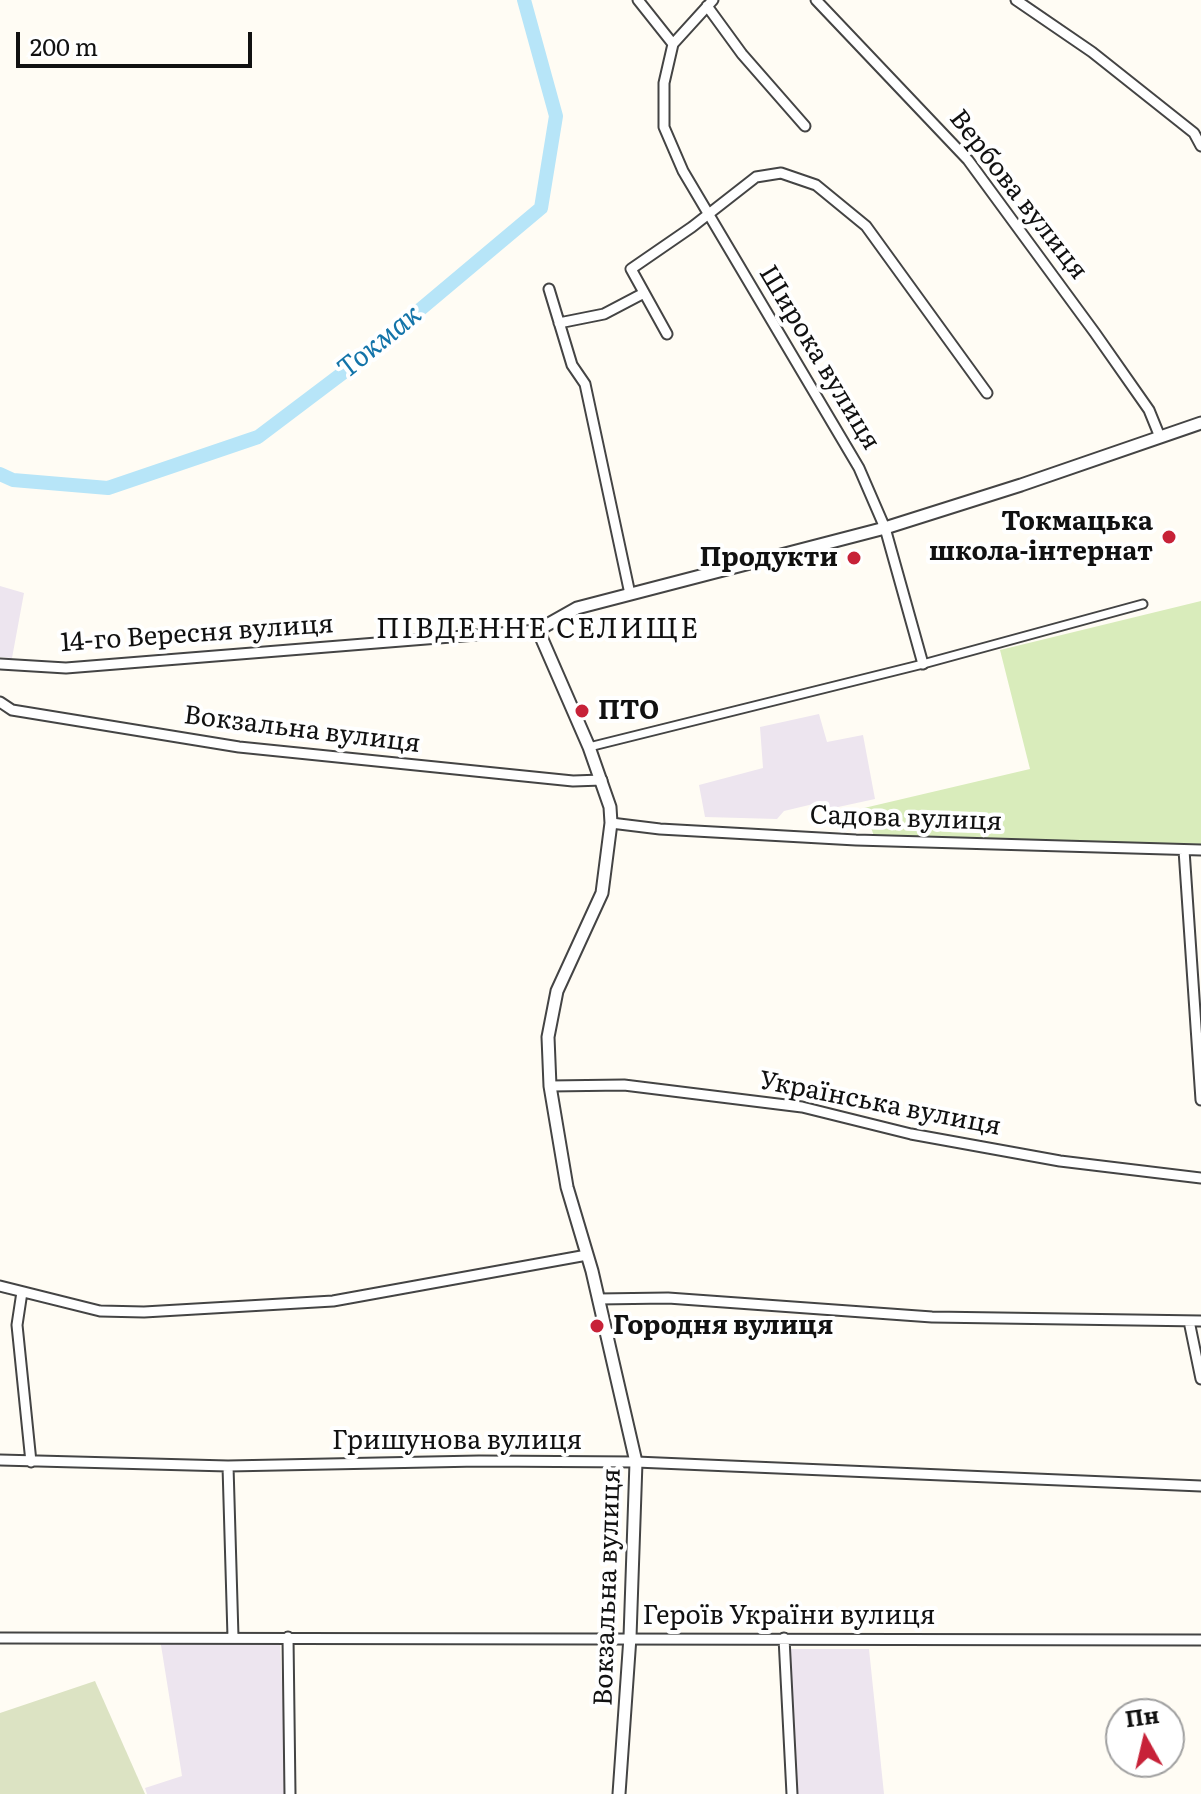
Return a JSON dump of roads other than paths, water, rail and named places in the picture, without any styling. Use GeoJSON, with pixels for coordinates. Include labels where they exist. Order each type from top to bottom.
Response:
{"type":"FeatureCollection","features":[{"type":"Feature","properties":{"kind":"street"},"geometry":{"type":"LineString","coordinates":[[638,0],[673,44],[710,3],[742,54],[805,126]]}},
{"type":"Feature","properties":{"kind":"street","name":"Вербова вулиця"},"geometry":{"type":"LineString","coordinates":[[816,0],[968,160],[1149,410],[1160,437]]}},
{"type":"Feature","properties":{"kind":"street"},"geometry":{"type":"LineString","coordinates":[[1016,0],[1092,52],[1194,133],[1201,146]]}},
{"type":"Feature","properties":{"kind":"street","name":"Широка вулиця"},"geometry":{"type":"LineString","coordinates":[[673,44],[664,83],[664,127],[683,171],[708,215],[859,468],[885,528],[923,664]]}},
{"type":"Feature","properties":{"kind":"street"},"geometry":{"type":"LineString","coordinates":[[667,334],[631,269],[756,177],[781,173],[816,185],[866,226],[987,393]]}},
{"type":"Feature","properties":{"kind":"street"},"geometry":{"type":"LineString","coordinates":[[549,289],[572,365],[585,384],[630,594]]}},
{"type":"Feature","properties":{"kind":"street"},"geometry":{"type":"LineString","coordinates":[[559,323],[604,314],[644,293]]}},
{"type":"Feature","properties":{"kind":"street","name":"14-го Вересня вулиця"},"geometry":{"type":"LineString","coordinates":[[0,664],[66,668],[538,630],[577,608],[885,528],[1201,423]]}},
{"type":"Feature","properties":{"kind":"street"},"geometry":{"type":"LineString","coordinates":[[589,747],[923,664],[1143,604]]}},
{"type":"Feature","properties":{"kind":"street","name":"Вокзальна вулиця"},"geometry":{"type":"LineString","coordinates":[[538,630],[589,747],[610,807],[611,823],[602,893],[557,991],[548,1037],[550,1086],[567,1187],[587,1255],[636,1462],[630,1637],[619,1794]]}},
{"type":"Feature","properties":{"kind":"street","name":"Вокзальна вулиця"},"geometry":{"type":"LineString","coordinates":[[0,702],[12,710],[239,747],[573,781],[602,780]]}},
{"type":"Feature","properties":{"kind":"street","name":"Садова вулиця"},"geometry":{"type":"LineString","coordinates":[[611,823],[660,829],[856,840],[1201,850]]}},
{"type":"Feature","properties":{"kind":"street"},"geometry":{"type":"LineString","coordinates":[[1184,850],[1201,1100]]}},
{"type":"Feature","properties":{"kind":"street","name":"Українська вулиця"},"geometry":{"type":"LineString","coordinates":[[550,1086],[624,1085],[802,1107],[911,1134],[1060,1161],[1201,1178]]}},
{"type":"Feature","properties":{"kind":"street"},"geometry":{"type":"LineString","coordinates":[[0,1286],[100,1311],[144,1312],[333,1301],[587,1255]]}},
{"type":"Feature","properties":{"kind":"street"},"geometry":{"type":"LineString","coordinates":[[22,1292],[17,1325],[31,1462]]}},
{"type":"Feature","properties":{"kind":"street"},"geometry":{"type":"LineString","coordinates":[[598,1299],[668,1298],[932,1317],[1201,1321]]}},
{"type":"Feature","properties":{"kind":"street"},"geometry":{"type":"LineString","coordinates":[[1189,1321],[1201,1379]]}},
{"type":"Feature","properties":{"kind":"street","name":"Гришунова вулиця"},"geometry":{"type":"LineString","coordinates":[[0,1460],[228,1466],[479,1461],[636,1462],[1201,1486]]}},
{"type":"Feature","properties":{"kind":"street"},"geometry":{"type":"LineString","coordinates":[[228,1466],[233,1637]]}},
{"type":"Feature","properties":{"kind":"street"},"geometry":{"type":"LineString","coordinates":[[288,1637],[290,1794]]}},
{"type":"Feature","properties":{"kind":"street","name":"Героїв України вулиця"},"geometry":{"type":"LineString","coordinates":[[0,1638],[1201,1640]]}},
{"type":"Feature","properties":{"kind":"street"},"geometry":{"type":"LineString","coordinates":[[784,1638],[792,1794]]}},
{"type":"Feature","properties":{"kind":"waterway","name":"Токмак"},"geometry":{"type":"LineString","coordinates":[[0,474],[13,480],[108,488],[258,437],[360,360],[541,208],[556,116],[524,0]]}},
{"type":"Feature","properties":{"kind":"place","name":"Токмацька школа-інтернат"},"geometry":{"type":"Point","coordinates":[1169,537]}},
{"type":"Feature","properties":{"kind":"place","name":"Продукти"},"geometry":{"type":"Point","coordinates":[854,558]}},
{"type":"Feature","properties":{"kind":"place","name":"ПТО"},"geometry":{"type":"Point","coordinates":[582,711]}},
{"type":"Feature","properties":{"kind":"place","name":"Городня вулиця"},"geometry":{"type":"Point","coordinates":[597,1326]}},
{"type":"Feature","properties":{"kind":"district","name":"ПІВДЕННЕ СЕЛИЩЕ"},"geometry":{"type":"Point","coordinates":[538,630]}}]}
